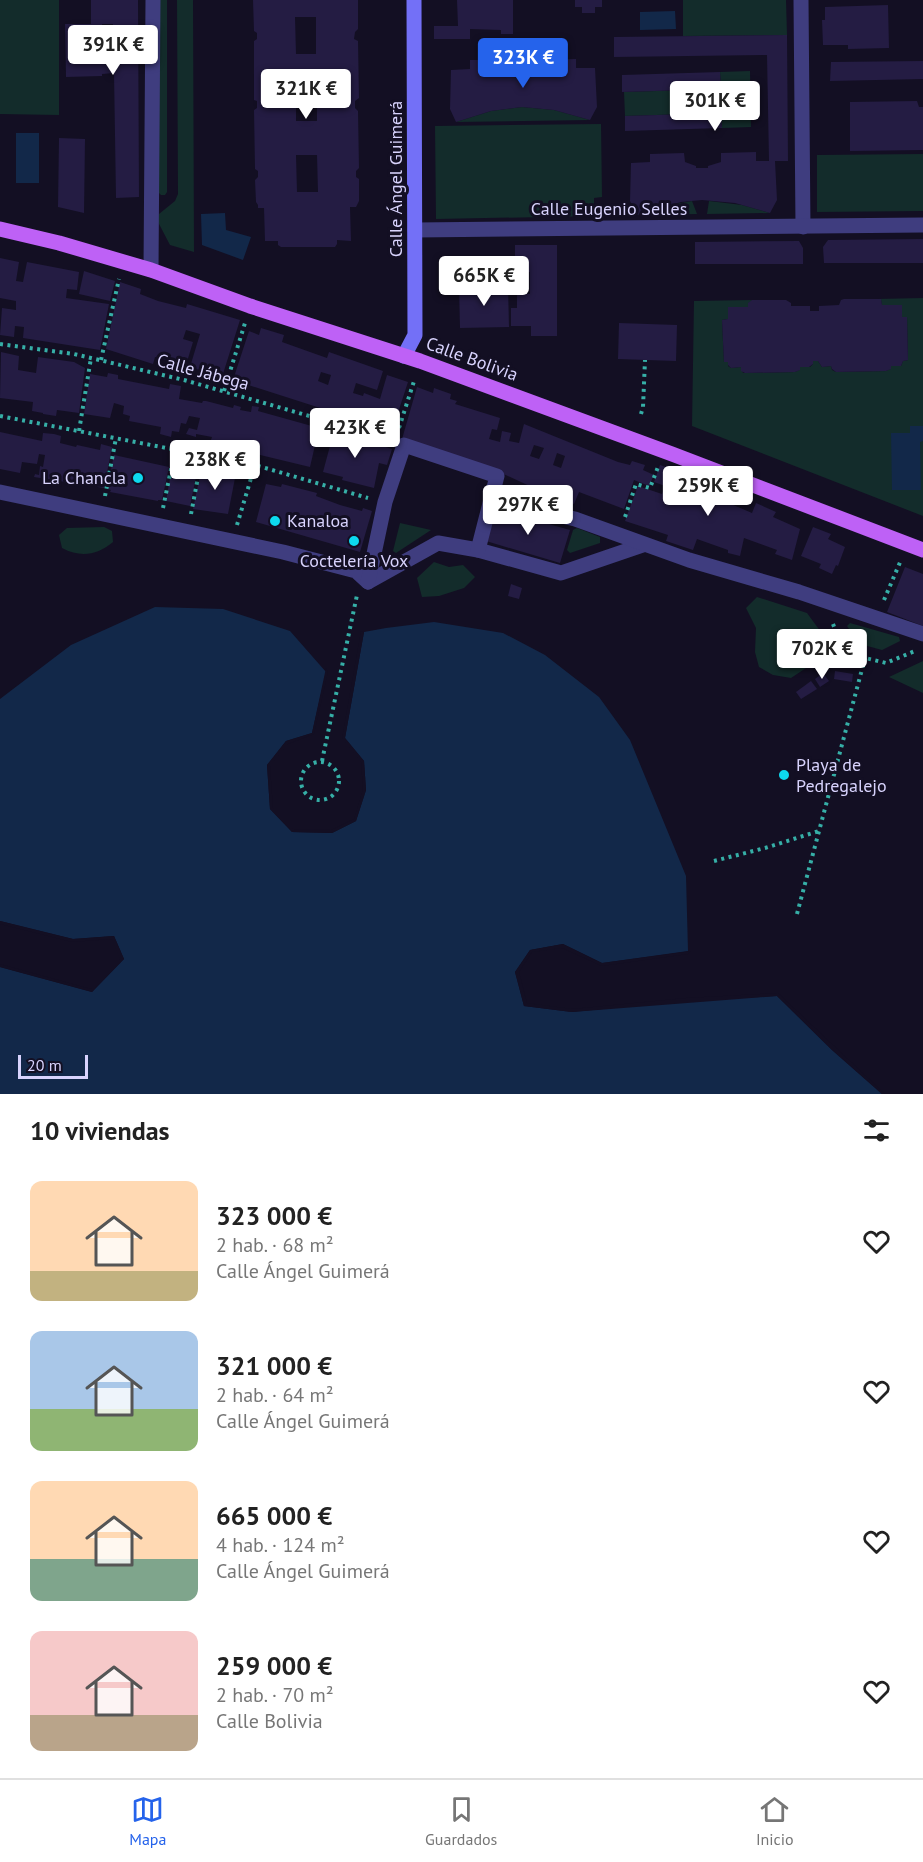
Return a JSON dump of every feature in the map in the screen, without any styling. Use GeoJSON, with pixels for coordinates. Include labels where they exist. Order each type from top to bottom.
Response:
{"type":"FeatureCollection","features":[{"type":"Feature","properties":{"kind":"main road","name":"Calle Bolivia"},"geometry":{"type":"LineString","coordinates":[[0,229],[59,243],[151,270],[250,306],[420,361],[923,550]]}},
{"type":"Feature","properties":{"kind":"street"},"geometry":{"type":"LineString","coordinates":[[151,270],[153,0]]}},
{"type":"Feature","properties":{"kind":"street","name":"Calle Ángel Guimerá"},"geometry":{"type":"LineString","coordinates":[[404,356],[415,335],[414,0]]}},
{"type":"Feature","properties":{"kind":"street"},"geometry":{"type":"LineString","coordinates":[[801,0],[803,227]]}},
{"type":"Feature","properties":{"kind":"street","name":"Calle Eugenio Selles"},"geometry":{"type":"LineString","coordinates":[[415,230],[923,225]]}},
{"type":"Feature","properties":{"kind":"street"},"geometry":{"type":"LineString","coordinates":[[364,579],[385,502],[404,445],[497,476],[478,550]]}},
{"type":"Feature","properties":{"kind":"street"},"geometry":{"type":"LineString","coordinates":[[0,492],[233,541],[356,571],[364,579]]}},
{"type":"Feature","properties":{"kind":"street"},"geometry":{"type":"LineString","coordinates":[[492,500],[575,519],[690,560],[799,592],[877,619],[922,641]]}},
{"type":"Feature","properties":{"kind":"street"},"geometry":{"type":"LineString","coordinates":[[364,579],[438,543],[478,550],[561,573],[643,544]]}},
{"type":"Feature","properties":{"kind":"path"},"geometry":{"type":"LineString","coordinates":[[101,360],[123,262]]}},
{"type":"Feature","properties":{"kind":"path"},"geometry":{"type":"LineString","coordinates":[[224,391],[250,306]]}},
{"type":"Feature","properties":{"kind":"path","name":"Calle Jábega"},"geometry":{"type":"LineString","coordinates":[[0,344],[101,360],[184,380],[396,439],[420,361]]}},
{"type":"Feature","properties":{"kind":"path"},"geometry":{"type":"LineString","coordinates":[[79,432],[91,358]]}},
{"type":"Feature","properties":{"kind":"path"},"geometry":{"type":"LineString","coordinates":[[641,414],[645,360]]}},
{"type":"Feature","properties":{"kind":"path"},"geometry":{"type":"LineString","coordinates":[[0,416],[255,465],[373,499]]}},
{"type":"Feature","properties":{"kind":"path"},"geometry":{"type":"LineString","coordinates":[[102,514],[116,438]]}},
{"type":"Feature","properties":{"kind":"path"},"geometry":{"type":"LineString","coordinates":[[159,526],[175,450]]}},
{"type":"Feature","properties":{"kind":"path"},"geometry":{"type":"LineString","coordinates":[[187,532],[202,456]]}},
{"type":"Feature","properties":{"kind":"path"},"geometry":{"type":"LineString","coordinates":[[618,535],[636,484],[650,488],[661,462]]}},
{"type":"Feature","properties":{"kind":"path"},"geometry":{"type":"LineString","coordinates":[[233,541],[255,465]]}},
{"type":"Feature","properties":{"kind":"path"},"geometry":{"type":"LineString","coordinates":[[877,619],[901,560]]}},
{"type":"Feature","properties":{"kind":"path"},"geometry":{"type":"LineString","coordinates":[[322,762],[364,579]]}},
{"type":"Feature","properties":{"kind":"path"},"geometry":{"type":"LineString","coordinates":[[824,601],[839,640],[857,656],[886,663],[922,641]]}},
{"type":"Feature","properties":{"kind":"path"},"geometry":{"type":"LineString","coordinates":[[797,914],[865,658]]}},
{"type":"Feature","properties":{"kind":"path"},"geometry":{"type":"LineString","coordinates":[[322,762],[330,764],[336,771],[339,779],[338,788],[327,798],[313,799],[305,794],[301,785],[301,776],[305,768],[312,763],[322,762]]}},
{"type":"Feature","properties":{"kind":"path"},"geometry":{"type":"LineString","coordinates":[[714,861],[819,831]]}},
{"type":"Feature","properties":{"kind":"green space"},"geometry":{"type":"Polygon","coordinates":[[[0,0],[59,0],[59,115],[0,114],[0,0]]]}},
{"type":"Feature","properties":{"kind":"green space"},"geometry":{"type":"Polygon","coordinates":[[[158,0],[167,0],[167,192],[165,195],[158,192],[158,0]]]}},
{"type":"Feature","properties":{"kind":"green space"},"geometry":{"type":"Polygon","coordinates":[[[177,0],[193,0],[194,252],[170,245],[158,222],[159,214],[175,201],[178,194],[177,0]]]}},
{"type":"Feature","properties":{"kind":"green space"},"geometry":{"type":"Polygon","coordinates":[[[683,0],[786,0],[787,35],[683,36],[683,0]]]}},
{"type":"Feature","properties":{"kind":"green space"},"geometry":{"type":"Polygon","coordinates":[[[750,71],[751,127],[722,128],[721,113],[625,116],[624,92],[721,89],[720,72],[750,71]]]}},
{"type":"Feature","properties":{"kind":"green space"},"geometry":{"type":"Polygon","coordinates":[[[522,107],[554,110],[590,120],[456,122],[491,111],[522,107]]]}},
{"type":"Feature","properties":{"kind":"green space"},"geometry":{"type":"Polygon","coordinates":[[[601,124],[602,197],[594,198],[594,216],[436,219],[435,126],[601,124]]]}},
{"type":"Feature","properties":{"kind":"green space"},"geometry":{"type":"Polygon","coordinates":[[[923,154],[923,211],[817,212],[817,155],[923,154]]]}},
{"type":"Feature","properties":{"kind":"green space"},"geometry":{"type":"Polygon","coordinates":[[[692,201],[697,214],[637,215],[650,209],[692,201]]]}},
{"type":"Feature","properties":{"kind":"green space"},"geometry":{"type":"Polygon","coordinates":[[[709,201],[742,205],[770,213],[707,214],[709,201]]]}},
{"type":"Feature","properties":{"kind":"green space"},"geometry":{"type":"Polygon","coordinates":[[[923,298],[923,426],[910,426],[910,433],[892,433],[923,441],[923,516],[692,426],[694,301],[752,300],[748,307],[728,307],[728,319],[722,320],[724,362],[728,362],[731,368],[741,367],[743,373],[795,372],[800,367],[810,367],[813,361],[818,361],[822,367],[831,366],[836,372],[886,371],[891,366],[901,366],[903,361],[908,360],[907,318],[902,317],[902,305],[882,305],[881,300],[877,299],[923,298]]]}},
{"type":"Feature","properties":{"kind":"green space"},"geometry":{"type":"Polygon","coordinates":[[[400,523],[431,530],[396,553],[393,551],[400,523]]]}},
{"type":"Feature","properties":{"kind":"green space"},"geometry":{"type":"Polygon","coordinates":[[[104,527],[112,531],[113,542],[101,550],[82,554],[62,548],[59,535],[67,528],[104,527]]]}},
{"type":"Feature","properties":{"kind":"green space"},"geometry":{"type":"Polygon","coordinates":[[[577,528],[600,537],[600,543],[570,553],[567,550],[573,530],[577,528]]]}},
{"type":"Feature","properties":{"kind":"green space"},"geometry":{"type":"Polygon","coordinates":[[[434,562],[449,567],[463,565],[475,577],[464,588],[439,596],[422,597],[417,578],[434,562]]]}},
{"type":"Feature","properties":{"kind":"green space"},"geometry":{"type":"Polygon","coordinates":[[[757,597],[807,613],[843,662],[806,668],[791,678],[773,675],[759,667],[755,652],[756,628],[746,608],[757,597]]]}},
{"type":"Feature","properties":{"kind":"green space"},"geometry":{"type":"Polygon","coordinates":[[[850,623],[899,637],[900,641],[882,650],[860,644],[847,626],[850,623]]]}},
{"type":"Feature","properties":{"kind":"green space"},"geometry":{"type":"Polygon","coordinates":[[[923,661],[923,693],[889,677],[923,661]]]}},
{"type":"Feature","properties":{"kind":"water"},"geometry":{"type":"Polygon","coordinates":[[[675,11],[676,29],[640,30],[640,12],[675,11]]]}},
{"type":"Feature","properties":{"kind":"water"},"geometry":{"type":"Polygon","coordinates":[[[16,133],[39,133],[39,183],[16,183],[16,133]]]}},
{"type":"Feature","properties":{"kind":"water"},"geometry":{"type":"Polygon","coordinates":[[[225,213],[226,230],[251,237],[243,260],[202,245],[201,214],[225,213]]]}},
{"type":"Feature","properties":{"kind":"water"},"geometry":{"type":"Polygon","coordinates":[[[910,426],[923,426],[923,441],[920,442],[921,490],[892,490],[891,433],[910,433],[910,426]]]}},
{"type":"Feature","properties":{"kind":"water"},"geometry":{"type":"Polygon","coordinates":[[[155,607],[223,609],[290,631],[326,672],[312,733],[286,741],[267,765],[270,809],[292,832],[332,833],[356,821],[366,790],[364,761],[345,738],[364,632],[434,622],[503,633],[545,655],[599,697],[630,740],[686,876],[688,951],[602,963],[563,944],[530,950],[515,972],[524,1006],[572,1012],[686,1001],[777,996],[832,1050],[882,1094],[0,1094],[0,967],[92,992],[124,959],[114,936],[73,939],[0,921],[0,699],[71,645],[155,607]]]}},
{"type":"Feature","properties":{"kind":"pier"},"geometry":{"type":"Polygon","coordinates":[[[361,631],[364,632],[345,738],[364,761],[366,790],[356,821],[332,833],[292,832],[270,809],[267,765],[286,741],[312,733],[326,668],[328,672],[314,734],[288,744],[270,766],[273,808],[293,829],[331,830],[354,819],[363,789],[361,762],[342,738],[361,631]]]}},
{"type":"Feature","properties":{"kind":"pier"},"geometry":{"type":"Polygon","coordinates":[[[0,921],[73,939],[114,936],[124,959],[92,992],[0,967],[0,964],[91,989],[120,959],[112,939],[72,942],[0,924],[0,921]]]}},
{"type":"Feature","properties":{"kind":"pier"},"geometry":{"type":"Polygon","coordinates":[[[563,944],[602,963],[691,951],[688,954],[602,966],[562,948],[532,952],[519,972],[527,1003],[572,1009],[686,998],[778,993],[885,1094],[882,1094],[832,1050],[777,996],[572,1012],[524,1006],[515,972],[530,950],[563,944]]]}},
{"type":"Feature","properties":{"kind":"building"},"geometry":{"type":"Polygon","coordinates":[[[91,0],[138,0],[139,197],[116,198],[114,73],[102,74],[102,76],[66,77],[65,24],[91,24],[91,0]],[[102,24],[102,57],[113,57],[113,24],[102,24]],[[84,31],[85,44],[93,43],[93,31],[84,31]]]}},
{"type":"Feature","properties":{"kind":"building"},"geometry":{"type":"Polygon","coordinates":[[[253,0],[358,0],[358,29],[354,39],[358,41],[359,98],[355,101],[355,108],[358,111],[359,168],[356,171],[356,177],[359,179],[359,201],[356,207],[350,207],[351,241],[337,240],[335,247],[281,247],[278,241],[265,241],[264,208],[258,208],[256,202],[255,180],[258,177],[258,171],[255,169],[254,110],[257,108],[257,101],[254,100],[254,41],[257,39],[257,33],[254,31],[253,0]],[[295,17],[296,54],[316,54],[316,17],[295,17]],[[296,88],[296,121],[317,121],[317,88],[296,88]],[[296,155],[297,192],[318,192],[317,155],[296,155]]]}},
{"type":"Feature","properties":{"kind":"building"},"geometry":{"type":"Polygon","coordinates":[[[457,0],[513,0],[513,34],[501,34],[501,30],[470,29],[470,39],[434,39],[434,26],[458,26],[457,0]]]}},
{"type":"Feature","properties":{"kind":"building"},"geometry":{"type":"Polygon","coordinates":[[[575,0],[602,0],[602,7],[595,7],[595,13],[582,13],[582,7],[575,7],[575,0]]]}},
{"type":"Feature","properties":{"kind":"building"},"geometry":{"type":"Polygon","coordinates":[[[888,5],[889,48],[848,49],[848,45],[823,45],[822,20],[825,20],[825,7],[888,5]]]}},
{"type":"Feature","properties":{"kind":"building"},"geometry":{"type":"Polygon","coordinates":[[[787,35],[788,161],[775,161],[777,200],[770,213],[735,203],[702,200],[681,202],[637,215],[630,201],[631,163],[650,162],[650,154],[684,153],[685,162],[696,168],[708,168],[708,166],[721,162],[721,153],[756,152],[756,161],[769,161],[767,55],[614,57],[614,37],[787,35]]]}},
{"type":"Feature","properties":{"kind":"building"},"geometry":{"type":"Polygon","coordinates":[[[576,59],[576,68],[595,68],[597,107],[590,120],[554,110],[522,107],[491,111],[456,122],[450,109],[451,70],[470,69],[470,60],[504,60],[504,69],[516,75],[528,75],[528,73],[541,69],[541,60],[576,59]]]}},
{"type":"Feature","properties":{"kind":"building"},"geometry":{"type":"Polygon","coordinates":[[[923,61],[923,79],[830,81],[831,62],[923,61]]]}},
{"type":"Feature","properties":{"kind":"building"},"geometry":{"type":"Polygon","coordinates":[[[720,72],[721,89],[622,92],[622,75],[720,72]]]}},
{"type":"Feature","properties":{"kind":"building"},"geometry":{"type":"Polygon","coordinates":[[[917,101],[919,107],[923,107],[923,150],[850,151],[850,102],[917,101]]]}},
{"type":"Feature","properties":{"kind":"building"},"geometry":{"type":"Polygon","coordinates":[[[721,113],[722,128],[625,131],[625,116],[721,113]]]}},
{"type":"Feature","properties":{"kind":"building"},"geometry":{"type":"Polygon","coordinates":[[[59,138],[85,139],[84,213],[58,207],[59,138]]]}},
{"type":"Feature","properties":{"kind":"building"},"geometry":{"type":"Polygon","coordinates":[[[923,239],[923,263],[824,263],[823,247],[828,240],[923,239]]]}},
{"type":"Feature","properties":{"kind":"building"},"geometry":{"type":"Polygon","coordinates":[[[799,241],[803,248],[803,264],[695,264],[695,242],[799,241]]]}},
{"type":"Feature","properties":{"kind":"building"},"geometry":{"type":"Polygon","coordinates":[[[515,245],[557,245],[557,336],[531,336],[531,326],[511,326],[511,308],[517,308],[517,294],[530,294],[530,272],[515,272],[515,245]]]}},
{"type":"Feature","properties":{"kind":"building"},"geometry":{"type":"Polygon","coordinates":[[[0,258],[19,262],[16,281],[23,282],[27,262],[79,272],[77,290],[67,289],[66,298],[109,304],[100,350],[23,338],[24,327],[15,326],[14,337],[0,335],[2,308],[16,310],[16,301],[0,298],[0,258]]]}},
{"type":"Feature","properties":{"kind":"building"},"geometry":{"type":"Polygon","coordinates":[[[84,271],[115,281],[110,301],[79,294],[84,271]]]}},
{"type":"Feature","properties":{"kind":"building"},"geometry":{"type":"Polygon","coordinates":[[[120,282],[141,289],[140,294],[158,301],[186,308],[187,304],[240,320],[222,377],[190,367],[200,334],[186,330],[183,339],[193,342],[186,365],[155,357],[153,364],[106,349],[120,282]]]}},
{"type":"Feature","properties":{"kind":"building"},"geometry":{"type":"Polygon","coordinates":[[[508,286],[509,327],[460,328],[459,287],[508,286]]]}},
{"type":"Feature","properties":{"kind":"building"},"geometry":{"type":"Polygon","coordinates":[[[844,299],[881,299],[882,305],[902,305],[902,317],[907,317],[908,360],[903,361],[901,366],[891,366],[891,369],[886,371],[836,372],[831,366],[822,367],[818,361],[813,361],[809,367],[800,367],[800,370],[795,372],[745,373],[741,371],[741,367],[731,368],[728,362],[724,362],[722,320],[728,319],[728,307],[748,307],[748,303],[752,300],[786,300],[791,303],[791,306],[810,306],[810,311],[819,311],[819,306],[839,305],[844,299]]]}},
{"type":"Feature","properties":{"kind":"building"},"geometry":{"type":"Polygon","coordinates":[[[619,323],[677,325],[676,361],[618,359],[619,323]]]}},
{"type":"Feature","properties":{"kind":"building"},"geometry":{"type":"Polygon","coordinates":[[[261,328],[284,335],[282,342],[327,358],[329,352],[383,371],[377,390],[356,383],[353,393],[363,396],[364,393],[380,399],[387,375],[408,382],[392,431],[233,380],[249,331],[259,335],[261,328]],[[321,372],[318,381],[328,385],[331,375],[321,372]]]}},
{"type":"Feature","properties":{"kind":"building"},"geometry":{"type":"Polygon","coordinates":[[[1,352],[19,356],[18,370],[36,373],[38,357],[74,362],[85,368],[79,413],[57,410],[56,416],[43,414],[32,411],[33,402],[0,398],[1,352]]]}},
{"type":"Feature","properties":{"kind":"building"},"geometry":{"type":"Polygon","coordinates":[[[108,373],[118,375],[118,379],[169,389],[170,384],[181,386],[179,399],[202,403],[206,401],[233,408],[234,405],[241,407],[240,410],[251,412],[252,406],[259,407],[258,411],[319,428],[310,467],[222,445],[211,440],[212,437],[196,434],[196,437],[186,434],[189,428],[197,430],[200,418],[189,416],[186,424],[181,423],[179,432],[172,431],[171,437],[160,434],[161,427],[129,421],[130,416],[123,414],[124,406],[114,403],[110,418],[84,414],[90,374],[107,377],[108,373]]]}},
{"type":"Feature","properties":{"kind":"building"},"geometry":{"type":"Polygon","coordinates":[[[417,387],[433,393],[434,388],[451,394],[450,399],[457,401],[455,404],[500,418],[497,430],[492,429],[489,439],[500,442],[502,431],[511,433],[509,441],[519,443],[524,424],[618,462],[630,465],[632,461],[645,465],[643,470],[654,475],[649,486],[634,480],[624,509],[579,492],[574,504],[482,464],[402,439],[417,387]],[[534,445],[530,456],[539,459],[544,448],[534,445]],[[557,453],[553,465],[561,468],[565,456],[557,453]]]}},
{"type":"Feature","properties":{"kind":"building"},"geometry":{"type":"Polygon","coordinates":[[[334,431],[392,449],[387,465],[379,463],[374,488],[342,480],[343,477],[323,472],[334,431]]]}},
{"type":"Feature","properties":{"kind":"building"},"geometry":{"type":"Polygon","coordinates":[[[0,432],[42,441],[43,433],[54,434],[61,436],[60,443],[76,447],[77,445],[100,450],[101,444],[112,447],[104,488],[34,477],[35,474],[39,475],[40,466],[43,467],[45,455],[39,454],[37,464],[22,462],[20,473],[0,469],[0,432]]]}},
{"type":"Feature","properties":{"kind":"building","name":"La Chancla"},"geometry":{"type":"Polygon","coordinates":[[[114,455],[169,467],[162,500],[110,492],[111,490],[107,489],[114,455]]]}},
{"type":"Feature","properties":{"kind":"building"},"geometry":{"type":"Polygon","coordinates":[[[660,465],[672,469],[669,479],[682,484],[685,474],[699,479],[698,482],[734,496],[731,504],[752,513],[756,503],[776,512],[773,517],[800,529],[792,560],[775,554],[777,550],[744,538],[740,556],[697,539],[693,550],[666,541],[668,535],[625,521],[638,486],[662,494],[665,486],[654,482],[660,465]]]}},
{"type":"Feature","properties":{"kind":"building"},"geometry":{"type":"Polygon","coordinates":[[[202,466],[236,473],[228,514],[193,509],[202,466]]]}},
{"type":"Feature","properties":{"kind":"building"},"geometry":{"type":"Polygon","coordinates":[[[172,467],[197,472],[190,506],[166,501],[172,467]]]}},
{"type":"Feature","properties":{"kind":"building"},"geometry":{"type":"Polygon","coordinates":[[[266,484],[281,487],[282,484],[317,493],[316,496],[340,505],[362,511],[363,508],[372,511],[360,552],[256,522],[266,484]]]}},
{"type":"Feature","properties":{"kind":"building"},"geometry":{"type":"Polygon","coordinates":[[[496,509],[570,530],[560,563],[486,541],[496,509]]]}},
{"type":"Feature","properties":{"kind":"building"},"geometry":{"type":"Polygon","coordinates":[[[813,527],[831,534],[828,539],[845,547],[838,566],[836,565],[832,574],[819,568],[821,564],[801,556],[813,527]]]}},
{"type":"Feature","properties":{"kind":"building"},"geometry":{"type":"Polygon","coordinates":[[[905,567],[923,574],[923,626],[887,612],[905,567]]]}},
{"type":"Feature","properties":{"kind":"building"},"geometry":{"type":"Polygon","coordinates":[[[511,584],[522,588],[519,599],[508,596],[511,584]]]}},
{"type":"Feature","properties":{"kind":"building"},"geometry":{"type":"Polygon","coordinates":[[[835,671],[853,674],[852,682],[834,679],[835,671]]]}},
{"type":"Feature","properties":{"kind":"building"},"geometry":{"type":"Polygon","coordinates":[[[823,673],[829,681],[820,687],[815,679],[823,673]]]}},
{"type":"Feature","properties":{"kind":"building"},"geometry":{"type":"Polygon","coordinates":[[[811,681],[817,689],[801,699],[796,692],[811,681]]]}},
{"type":"Feature","properties":{"kind":"place","name":"La Chancla"},"geometry":{"type":"Point","coordinates":[138,478]}},
{"type":"Feature","properties":{"kind":"place","name":"Kanaloa"},"geometry":{"type":"Point","coordinates":[275,521]}},
{"type":"Feature","properties":{"kind":"place","name":"Coctelería Vox"},"geometry":{"type":"Point","coordinates":[354,541]}},
{"type":"Feature","properties":{"kind":"place","name":"Playa de Pedregalejo"},"geometry":{"type":"Point","coordinates":[784,775]}}]}
